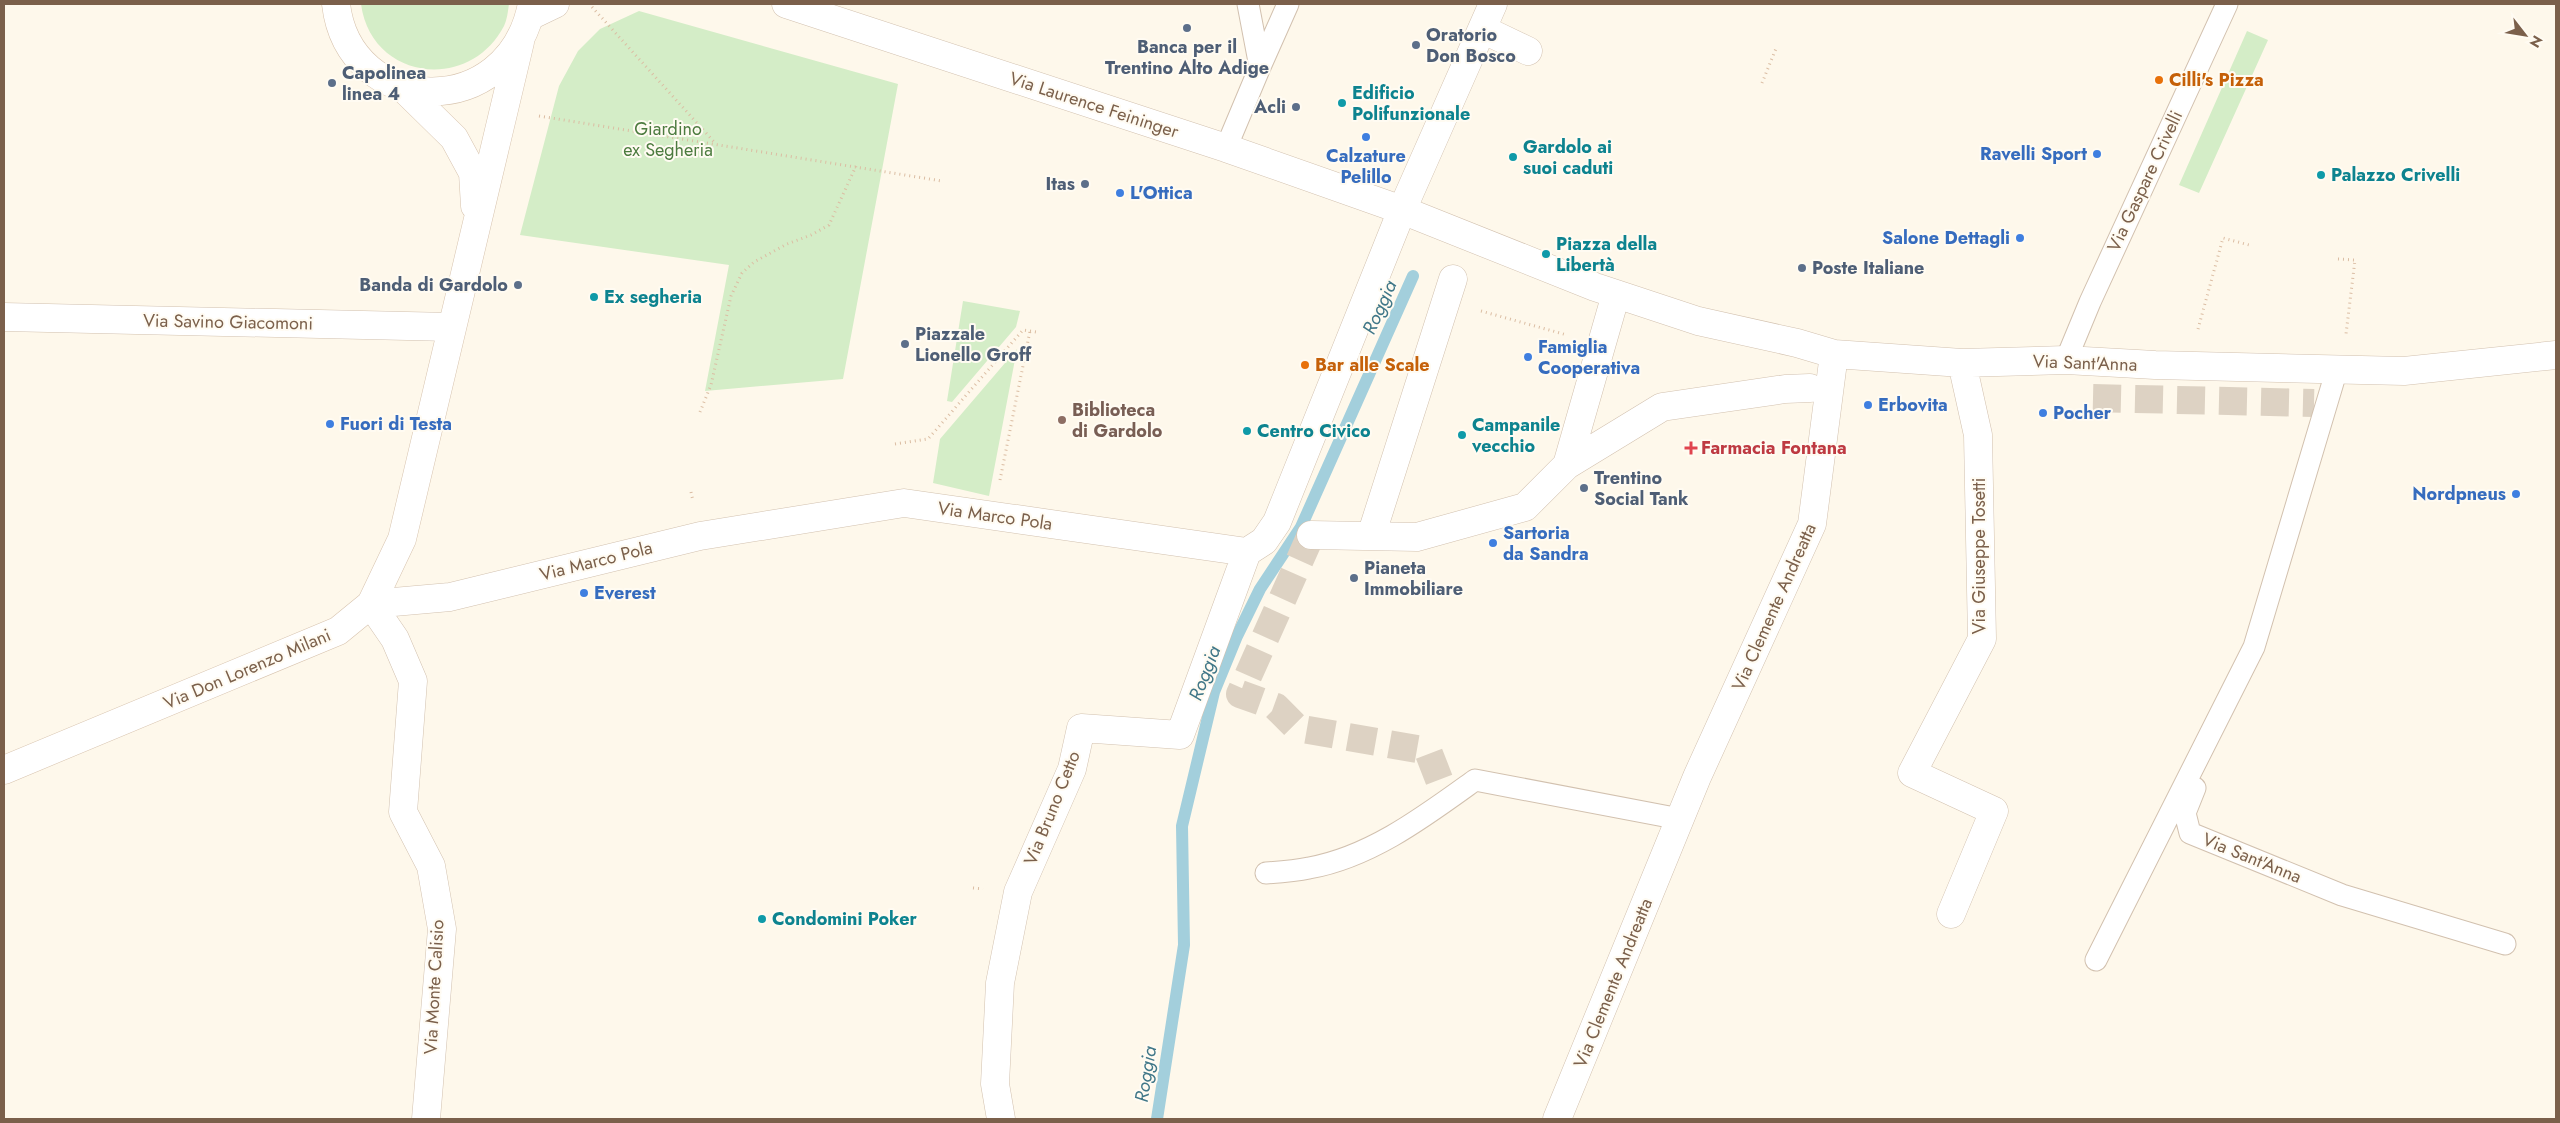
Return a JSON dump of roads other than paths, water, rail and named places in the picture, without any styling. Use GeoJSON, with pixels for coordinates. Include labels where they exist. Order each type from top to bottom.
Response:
{"type":"FeatureCollection","features":[{"type":"Feature","properties":{"kind":"street"},"geometry":{"type":"LineString","coordinates":[[336,4],[338,20],[354,52],[379,76],[402,87],[418,91],[451,91],[479,81],[506,61],[520,42],[531,10],[555,4]]}},
{"type":"Feature","properties":{"kind":"street","name":"Via Laurence Feininger"},"geometry":{"type":"LineString","coordinates":[[786,4],[1226,148],[1402,210]]}},
{"type":"Feature","properties":{"kind":"street"},"geometry":{"type":"LineString","coordinates":[[1247,552],[1264,541],[1277,522],[1402,210],[1493,4]]}},
{"type":"Feature","properties":{"kind":"street"},"geometry":{"type":"LineString","coordinates":[[1482,29],[1528,51]]}},
{"type":"Feature","properties":{"kind":"street","name":"Via Don Lorenzo Milani"},"geometry":{"type":"LineString","coordinates":[[4,770],[338,631],[371,604],[402,539],[520,42]]}},
{"type":"Feature","properties":{"kind":"street","name":"Via Don Lorenzo Milani"},"geometry":{"type":"LineString","coordinates":[[402,87],[454,138],[473,173],[477,228]]}},
{"type":"Feature","properties":{"kind":"street"},"geometry":{"type":"LineString","coordinates":[[1402,210],[1616,294],[1698,321],[1797,343],[1834,354]]}},
{"type":"Feature","properties":{"kind":"street"},"geometry":{"type":"LineString","coordinates":[[1371,536],[1453,279]]}},
{"type":"Feature","properties":{"kind":"street"},"geometry":{"type":"LineString","coordinates":[[1567,465],[1616,294]]}},
{"type":"Feature","properties":{"kind":"street","name":"Via Savino Giacomoni"},"geometry":{"type":"LineString","coordinates":[[4,317],[451,328]]}},
{"type":"Feature","properties":{"kind":"street","name":"Via Sant'Anna"},"geometry":{"type":"LineString","coordinates":[[1834,354],[1962,363],[2066,360],[2155,365],[2404,371],[2556,355]]}},
{"type":"Feature","properties":{"kind":"street","name":"Via Clemente Andreatta"},"geometry":{"type":"LineString","coordinates":[[1557,1119],[1680,819],[1812,524],[1834,354]]}},
{"type":"Feature","properties":{"kind":"street","name":"Via Giuseppe Tosetti"},"geometry":{"type":"LineString","coordinates":[[1951,914],[1994,811],[1912,773],[1982,638],[1978,435],[1962,363]]}},
{"type":"Feature","properties":{"kind":"street"},"geometry":{"type":"LineString","coordinates":[[1311,535],[1417,537],[1525,507],[1567,465],[1662,407],[1785,389],[1810,388]]}},
{"type":"Feature","properties":{"kind":"street","name":"Via Marco Pola"},"geometry":{"type":"LineString","coordinates":[[371,604],[450,597],[700,536],[904,503],[1247,552]]}},
{"type":"Feature","properties":{"kind":"street","name":"Via Bruno Cetto"},"geometry":{"type":"LineString","coordinates":[[1001,1119],[995,1084],[1000,983],[1014,910],[1018,892],[1072,769],[1081,728],[1180,736],[1247,552]]}},
{"type":"Feature","properties":{"kind":"street","name":"Via Monte Calisio"},"geometry":{"type":"LineString","coordinates":[[371,604],[395,639],[413,681],[403,812],[431,866],[442,929],[426,1119]]}},
{"type":"Feature","properties":{"kind":"lane"},"geometry":{"type":"LineString","coordinates":[[1248,4],[1260,67]]}},
{"type":"Feature","properties":{"kind":"lane"},"geometry":{"type":"LineString","coordinates":[[1226,148],[1288,4]]}},
{"type":"Feature","properties":{"kind":"lane","name":"Via Gaspare Crivelli"},"geometry":{"type":"LineString","coordinates":[[2066,360],[2090,302],[2227,4]]}},
{"type":"Feature","properties":{"kind":"lane","name":"Via Sant'Anna"},"geometry":{"type":"LineString","coordinates":[[2337,369],[2254,647],[2185,813],[2190,833],[2342,895],[2505,944]]}},
{"type":"Feature","properties":{"kind":"lane","name":"Via Sant'Anna"},"geometry":{"type":"LineString","coordinates":[[2096,960],[2254,647]]}},
{"type":"Feature","properties":{"kind":"lane"},"geometry":{"type":"LineString","coordinates":[[1266,874],[1310,868],[1355,854],[1412,825],[1475,780],[1680,819]]}},
{"type":"Feature","properties":{"kind":"waterway","name":"Roggia"},"geometry":{"type":"LineString","coordinates":[[1157,1119],[1184,945],[1182,826],[1214,692],[1237,636],[1260,589],[1301,527],[1413,276]]}},
{"type":"Feature","properties":{"kind":"tunnel"},"geometry":{"type":"LineString","coordinates":[[2093,398],[2314,403]]}},
{"type":"Feature","properties":{"kind":"tunnel"},"geometry":{"type":"LineString","coordinates":[[1311,535],[1240,694],[1276,707],[1297,728],[1428,751],[1447,800]]}},
{"type":"Feature","properties":{"kind":"place","name":"Banca per il Trentino Alto Adige"},"geometry":{"type":"Point","coordinates":[1187,28]}},
{"type":"Feature","properties":{"kind":"place","name":"Oratorio Don Bosco"},"geometry":{"type":"Point","coordinates":[1416,45]}},
{"type":"Feature","properties":{"kind":"place","name":"Cilli's Pizza"},"geometry":{"type":"Point","coordinates":[2159,80]}},
{"type":"Feature","properties":{"kind":"place","name":"Capolinea linea 4"},"geometry":{"type":"Point","coordinates":[332,83]}},
{"type":"Feature","properties":{"kind":"place","name":"Edificio Polifunzionale"},"geometry":{"type":"Point","coordinates":[1342,103]}},
{"type":"Feature","properties":{"kind":"place","name":"Acli"},"geometry":{"type":"Point","coordinates":[1296,107]}},
{"type":"Feature","properties":{"kind":"place","name":"Calzature Pelillo"},"geometry":{"type":"Point","coordinates":[1366,137]}},
{"type":"Feature","properties":{"kind":"place","name":"Ravelli Sport"},"geometry":{"type":"Point","coordinates":[2097,154]}},
{"type":"Feature","properties":{"kind":"place","name":"Gardolo ai suoi caduti"},"geometry":{"type":"Point","coordinates":[1513,157]}},
{"type":"Feature","properties":{"kind":"place","name":"Palazzo Crivelli"},"geometry":{"type":"Point","coordinates":[2321,175]}},
{"type":"Feature","properties":{"kind":"place","name":"Itas"},"geometry":{"type":"Point","coordinates":[1085,184]}},
{"type":"Feature","properties":{"kind":"place","name":"L'Ottica"},"geometry":{"type":"Point","coordinates":[1120,193]}},
{"type":"Feature","properties":{"kind":"place","name":"Salone Dettagli"},"geometry":{"type":"Point","coordinates":[2020,238]}},
{"type":"Feature","properties":{"kind":"place","name":"Piazza della Libertà"},"geometry":{"type":"Point","coordinates":[1546,254]}},
{"type":"Feature","properties":{"kind":"place","name":"Poste Italiane"},"geometry":{"type":"Point","coordinates":[1802,268]}},
{"type":"Feature","properties":{"kind":"place","name":"Banda di Gardolo"},"geometry":{"type":"Point","coordinates":[518,285]}},
{"type":"Feature","properties":{"kind":"place","name":"Ex segheria"},"geometry":{"type":"Point","coordinates":[594,297]}},
{"type":"Feature","properties":{"kind":"place","name":"Piazzale Lionello Groff"},"geometry":{"type":"Point","coordinates":[905,344]}},
{"type":"Feature","properties":{"kind":"place","name":"Famiglia Cooperativa"},"geometry":{"type":"Point","coordinates":[1528,357]}},
{"type":"Feature","properties":{"kind":"place","name":"Bar alle Scale"},"geometry":{"type":"Point","coordinates":[1305,365]}},
{"type":"Feature","properties":{"kind":"place","name":"Erbovita"},"geometry":{"type":"Point","coordinates":[1868,405]}},
{"type":"Feature","properties":{"kind":"place","name":"Pocher"},"geometry":{"type":"Point","coordinates":[2043,413]}},
{"type":"Feature","properties":{"kind":"place","name":"Biblioteca di Gardolo"},"geometry":{"type":"Point","coordinates":[1062,420]}},
{"type":"Feature","properties":{"kind":"place","name":"Fuori di Testa"},"geometry":{"type":"Point","coordinates":[330,424]}},
{"type":"Feature","properties":{"kind":"place","name":"Centro Civico"},"geometry":{"type":"Point","coordinates":[1247,431]}},
{"type":"Feature","properties":{"kind":"place","name":"Campanile vecchio"},"geometry":{"type":"Point","coordinates":[1462,435]}},
{"type":"Feature","properties":{"kind":"place","name":"Farmacia Fontana"},"geometry":{"type":"Point","coordinates":[1691,448]}},
{"type":"Feature","properties":{"kind":"place","name":"Trentino Social Tank"},"geometry":{"type":"Point","coordinates":[1584,488]}},
{"type":"Feature","properties":{"kind":"place","name":"Nordpneus"},"geometry":{"type":"Point","coordinates":[2516,494]}},
{"type":"Feature","properties":{"kind":"place","name":"Sartoria da Sandra"},"geometry":{"type":"Point","coordinates":[1493,543]}},
{"type":"Feature","properties":{"kind":"place","name":"Pianeta Immobiliare"},"geometry":{"type":"Point","coordinates":[1354,578]}},
{"type":"Feature","properties":{"kind":"place","name":"Everest"},"geometry":{"type":"Point","coordinates":[584,593]}},
{"type":"Feature","properties":{"kind":"place","name":"Condomini Poker"},"geometry":{"type":"Point","coordinates":[762,919]}},
{"type":"Feature","properties":{"kind":"park label","name":"Giardino ex Segheria"},"geometry":{"type":"Point","coordinates":[668,139]}}]}
